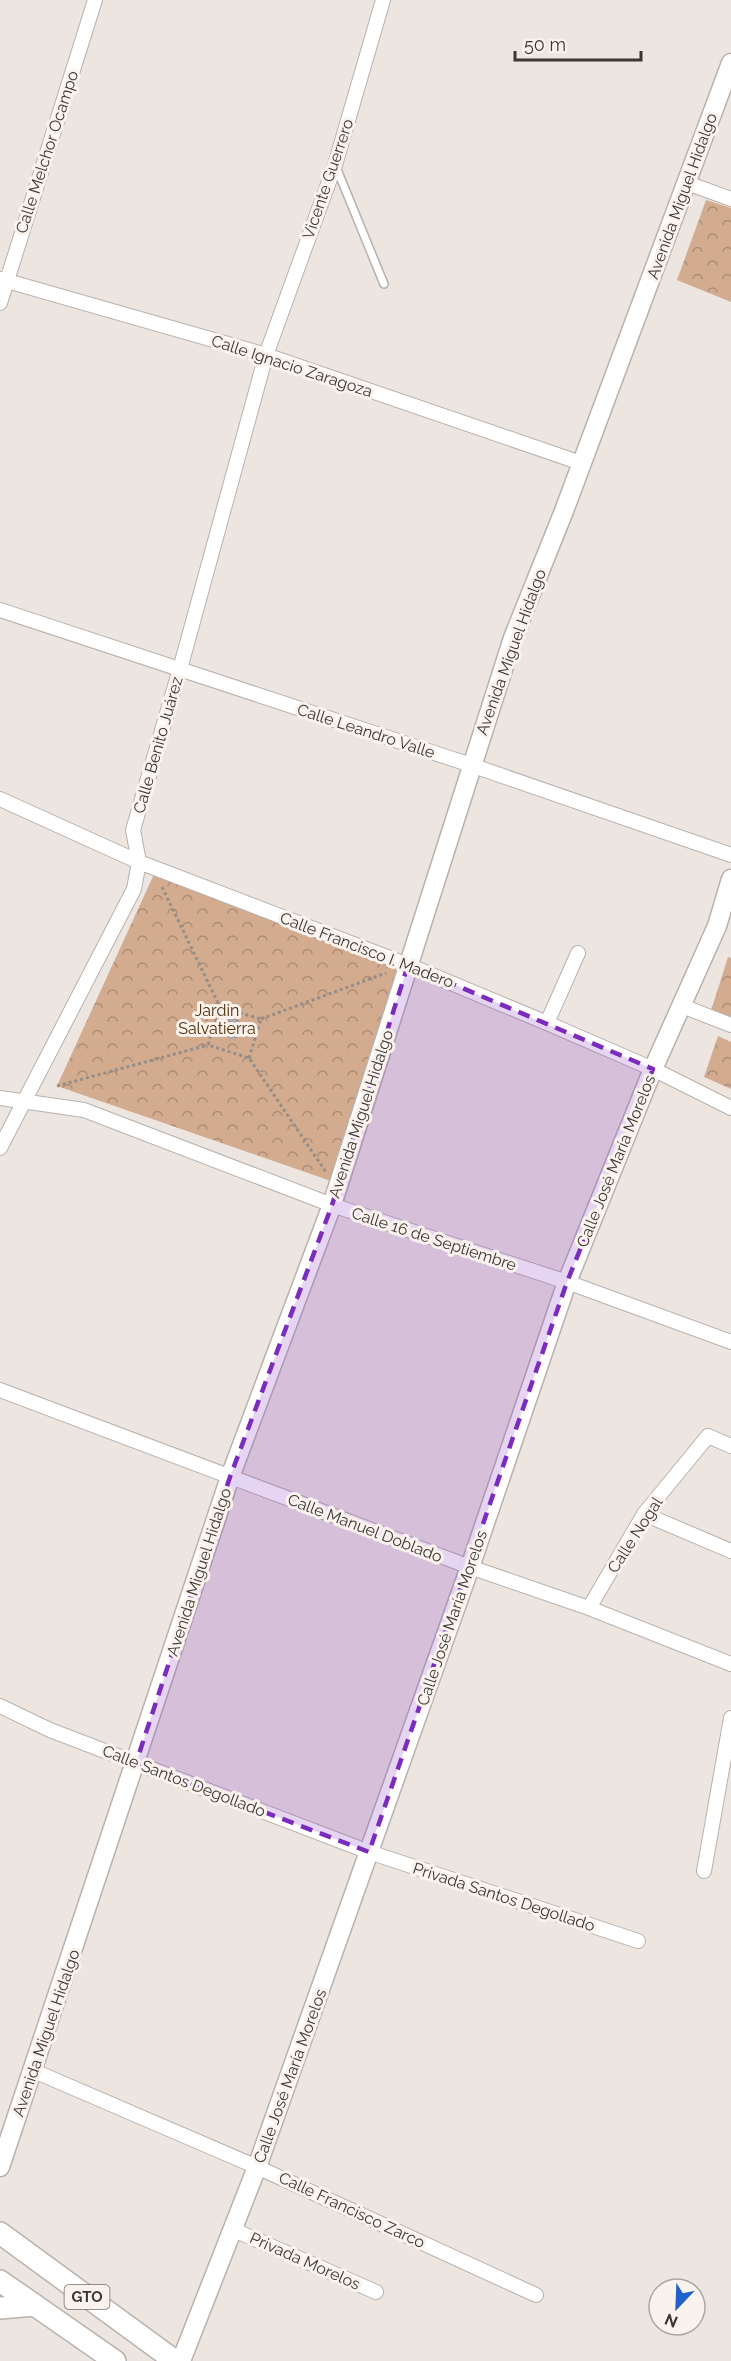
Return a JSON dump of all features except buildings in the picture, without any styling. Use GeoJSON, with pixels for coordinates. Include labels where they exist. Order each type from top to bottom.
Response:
{"type":"FeatureCollection","features":[{"type":"Feature","properties":{"kind":"main road","name":"GTO"},"geometry":{"type":"LineString","coordinates":[[0,2233],[172,2360]]}},
{"type":"Feature","properties":{"kind":"main road","name":"GTO"},"geometry":{"type":"LineString","coordinates":[[0,2281],[115,2361]]}},
{"type":"Feature","properties":{"kind":"main road"},"geometry":{"type":"LineString","coordinates":[[0,2308],[35,2305]]}},
{"type":"Feature","properties":{"kind":"street","name":"Calle Melchor Ocampo"},"geometry":{"type":"LineString","coordinates":[[0,303],[3,280],[95,0]]}},
{"type":"Feature","properties":{"kind":"street","name":"Vicente Guerrero"},"geometry":{"type":"LineString","coordinates":[[266,355],[335,165],[383,0]]}},
{"type":"Feature","properties":{"kind":"street","name":"Avenida Miguel Hidalgo"},"geometry":{"type":"LineString","coordinates":[[0,2167],[34,2071],[230,1477],[332,1205],[513,638],[731,63]]}},
{"type":"Feature","properties":{"kind":"street"},"geometry":{"type":"LineString","coordinates":[[687,183],[731,199]]}},
{"type":"Feature","properties":{"kind":"street","name":"Calle Ignacio Zaragoza"},"geometry":{"type":"LineString","coordinates":[[3,280],[266,355],[581,463]]}},
{"type":"Feature","properties":{"kind":"street","name":"Calle Benito Juárez"},"geometry":{"type":"LineString","coordinates":[[0,1148],[134,889],[139,862],[133,830],[180,669],[266,355]]}},
{"type":"Feature","properties":{"kind":"street","name":"Calle Leandro Valle"},"geometry":{"type":"LineString","coordinates":[[0,610],[471,765],[731,855]]}},
{"type":"Feature","properties":{"kind":"street","name":"Calle Francisco I. Madero"},"geometry":{"type":"LineString","coordinates":[[0,799],[139,862],[408,965],[547,1023],[653,1069],[731,1108]]}},
{"type":"Feature","properties":{"kind":"street","name":"Calle José María Morelos"},"geometry":{"type":"LineString","coordinates":[[172,2360],[234,2230],[470,1567],[567,1282],[653,1069],[717,926],[731,879]]}},
{"type":"Feature","properties":{"kind":"street"},"geometry":{"type":"LineString","coordinates":[[547,1023],[578,953]]}},
{"type":"Feature","properties":{"kind":"street"},"geometry":{"type":"LineString","coordinates":[[682,1006],[731,1025]]}},
{"type":"Feature","properties":{"kind":"street","name":"Calle 16 de Septiembre"},"geometry":{"type":"LineString","coordinates":[[0,1098],[84,1110],[332,1205],[567,1282],[731,1342]]}},
{"type":"Feature","properties":{"kind":"street","name":"Calle Manuel Doblado"},"geometry":{"type":"LineString","coordinates":[[0,1390],[470,1567],[589,1608],[731,1664]]}},
{"type":"Feature","properties":{"kind":"street","name":"Calle Nogal"},"geometry":{"type":"LineString","coordinates":[[589,1608],[644,1514],[708,1436],[731,1446]]}},
{"type":"Feature","properties":{"kind":"street"},"geometry":{"type":"LineString","coordinates":[[644,1514],[731,1551]]}},
{"type":"Feature","properties":{"kind":"street","name":"Calle Santos Degollado"},"geometry":{"type":"LineString","coordinates":[[0,1706],[50,1730],[369,1852]]}},
{"type":"Feature","properties":{"kind":"street"},"geometry":{"type":"LineString","coordinates":[[704,1871],[731,1718]]}},
{"type":"Feature","properties":{"kind":"street","name":"Privada Santos Degollado"},"geometry":{"type":"LineString","coordinates":[[369,1852],[638,1941]]}},
{"type":"Feature","properties":{"kind":"street","name":"Calle Francisco Zarco"},"geometry":{"type":"LineString","coordinates":[[34,2071],[257,2167],[536,2295]]}},
{"type":"Feature","properties":{"kind":"street","name":"Privada Morelos"},"geometry":{"type":"LineString","coordinates":[[234,2230],[376,2292]]}},
{"type":"Feature","properties":{"kind":"lane"},"geometry":{"type":"LineString","coordinates":[[335,165],[384,284]]}},
{"type":"Feature","properties":{"kind":"path"},"geometry":{"type":"LineString","coordinates":[[160,882],[220,1007],[208,1046]]}},
{"type":"Feature","properties":{"kind":"path"},"geometry":{"type":"LineString","coordinates":[[220,1007],[261,1019],[390,971]]}},
{"type":"Feature","properties":{"kind":"path"},"geometry":{"type":"LineString","coordinates":[[249,1058],[261,1019]]}},
{"type":"Feature","properties":{"kind":"path"},"geometry":{"type":"LineString","coordinates":[[57,1086],[208,1046],[249,1058],[331,1180]]}},
{"type":"Feature","properties":{"kind":"highlighted area"},"geometry":{"type":"Polygon","coordinates":[[[408,965],[653,1069],[567,1282],[369,1852],[136,1763],[230,1477],[332,1205],[408,965]]]}},
{"type":"Feature","properties":{"kind":"green space"},"geometry":{"type":"Polygon","coordinates":[[[706,200],[731,208],[731,302],[677,280],[706,200]]]}},
{"type":"Feature","properties":{"kind":"green space","name":"Jardin Salvatierra"},"geometry":{"type":"Polygon","coordinates":[[[155,872],[401,967],[331,1181],[57,1086],[155,872]]]}},
{"type":"Feature","properties":{"kind":"green space"},"geometry":{"type":"Polygon","coordinates":[[[728,957],[731,958],[731,1024],[709,1017],[728,957]]]}},
{"type":"Feature","properties":{"kind":"green space"},"geometry":{"type":"Polygon","coordinates":[[[718,1036],[731,1042],[731,1089],[704,1077],[718,1036]]]}}]}
